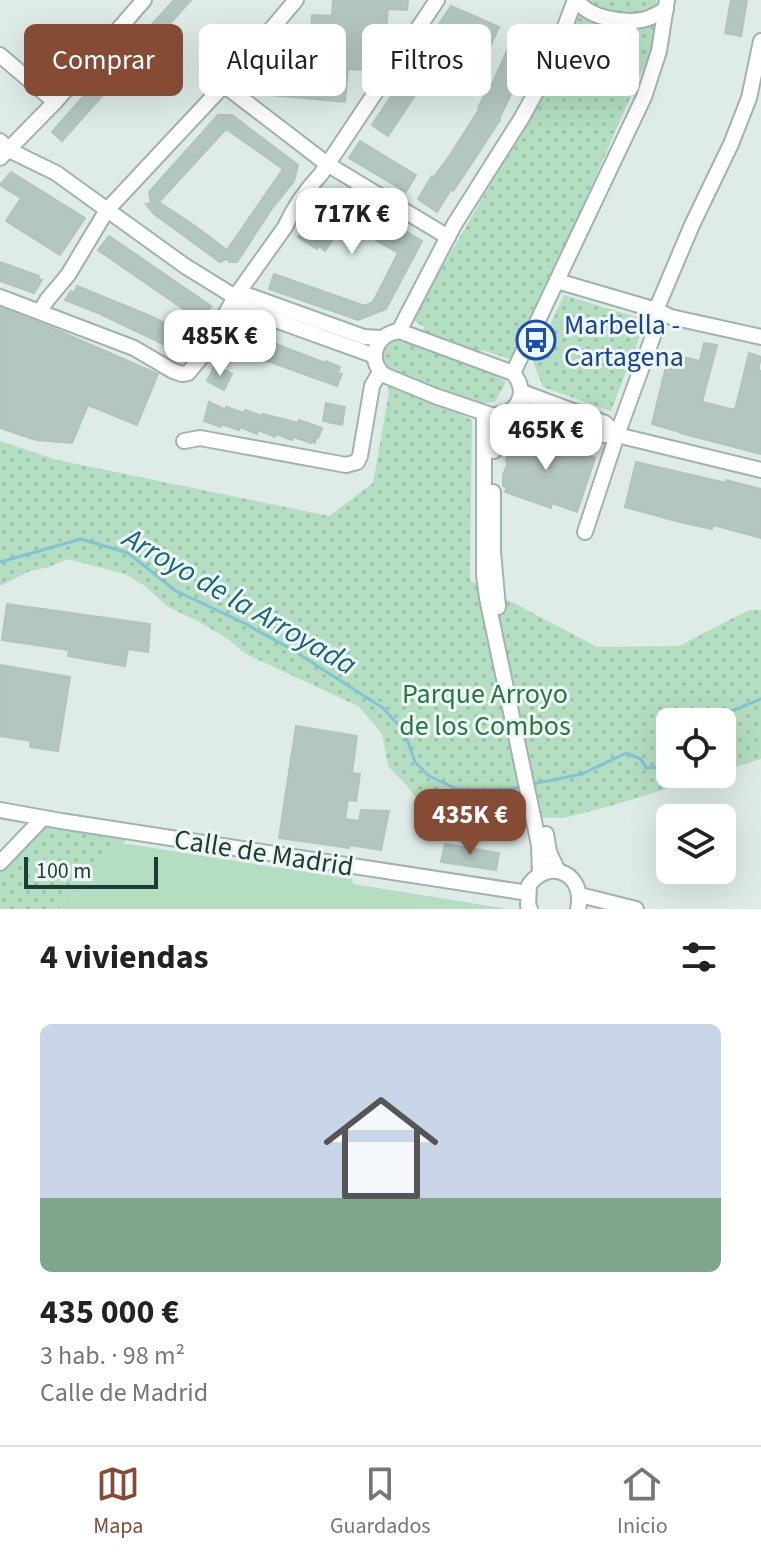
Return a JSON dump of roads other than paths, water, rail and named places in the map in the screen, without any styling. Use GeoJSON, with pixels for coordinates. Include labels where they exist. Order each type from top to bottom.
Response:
{"type":"FeatureCollection","features":[{"type":"Feature","properties":{"kind":"street"},"geometry":{"type":"LineString","coordinates":[[276,24],[296,0]]}},
{"type":"Feature","properties":{"kind":"street"},"geometry":{"type":"LineString","coordinates":[[0,297],[134,348],[182,374],[188,373],[203,355],[235,297],[437,0]]}},
{"type":"Feature","properties":{"kind":"street"},"geometry":{"type":"LineString","coordinates":[[576,0],[586,10],[625,21],[653,17],[666,5]]}},
{"type":"Feature","properties":{"kind":"street"},"geometry":{"type":"LineString","coordinates":[[399,331],[448,237],[541,83],[576,0]]}},
{"type":"Feature","properties":{"kind":"street"},"geometry":{"type":"LineString","coordinates":[[134,4],[55,102],[2,150],[56,173],[185,266],[235,297],[245,309],[375,356]]}},
{"type":"Feature","properties":{"kind":"street"},"geometry":{"type":"LineString","coordinates":[[513,373],[644,97],[659,51],[666,5]]}},
{"type":"Feature","properties":{"kind":"street"},"geometry":{"type":"LineString","coordinates":[[656,310],[745,109],[761,41]]}},
{"type":"Feature","properties":{"kind":"street"},"geometry":{"type":"LineString","coordinates":[[0,55],[55,102]]}},
{"type":"Feature","properties":{"kind":"street"},"geometry":{"type":"LineString","coordinates":[[40,312],[68,275],[107,210],[214,96]]}},
{"type":"Feature","properties":{"kind":"street"},"geometry":{"type":"LineString","coordinates":[[238,96],[327,164],[448,237]]}},
{"type":"Feature","properties":{"kind":"street"},"geometry":{"type":"LineString","coordinates":[[557,281],[671,317],[761,337]]}},
{"type":"Feature","properties":{"kind":"street"},"geometry":{"type":"LineString","coordinates":[[235,297],[250,296],[364,337],[382,338]]}},
{"type":"Feature","properties":{"kind":"street"},"geometry":{"type":"LineString","coordinates":[[585,532],[660,317],[656,310]]}},
{"type":"Feature","properties":{"kind":"street"},"geometry":{"type":"LineString","coordinates":[[399,331],[513,373],[518,379],[519,398],[505,414],[492,415],[401,383],[380,372],[375,350],[388,332],[399,331]]}},
{"type":"Feature","properties":{"kind":"street"},"geometry":{"type":"LineString","coordinates":[[184,441],[200,438],[346,465],[357,462],[372,386],[380,372]]}},
{"type":"Feature","properties":{"kind":"street"},"geometry":{"type":"LineString","coordinates":[[519,398],[600,435],[617,435],[761,470]]}},
{"type":"Feature","properties":{"kind":"street"},"geometry":{"type":"LineString","coordinates":[[492,415],[495,433],[487,598],[543,844],[558,871]]}},
{"type":"Feature","properties":{"kind":"street","name":"Calle de Madrid"},"geometry":{"type":"LineString","coordinates":[[0,810],[528,893]]}},
{"type":"Feature","properties":{"kind":"street"},"geometry":{"type":"LineString","coordinates":[[0,863],[43,818]]}},
{"type":"Feature","properties":{"kind":"street"},"geometry":{"type":"LineString","coordinates":[[540,874],[543,844]]}},
{"type":"Feature","properties":{"kind":"street"},"geometry":{"type":"LineString","coordinates":[[530,909],[529,885],[547,871],[567,874],[575,883],[582,905],[636,909]]}},
{"type":"Feature","properties":{"kind":"waterway","name":"Arroyo de la Arroyada"},"geometry":{"type":"LineString","coordinates":[[0,562],[81,539],[128,553],[176,591],[291,649],[383,708],[404,731],[415,762],[429,776],[457,789],[521,787]]}},
{"type":"Feature","properties":{"kind":"waterway","name":"Arroyo de la Arroyada"},"geometry":{"type":"LineString","coordinates":[[736,709],[761,699]]}},
{"type":"Feature","properties":{"kind":"waterway","name":"Arroyo de la Arroyada"},"geometry":{"type":"LineString","coordinates":[[532,784],[582,774],[626,753],[641,759],[646,768],[656,767]]}},
{"type":"Feature","properties":{"kind":"place","name":"Marbella - Cartagena"},"geometry":{"type":"Point","coordinates":[536,340]}},
{"type":"Feature","properties":{"kind":"park label","name":"Parque Arroyo de los Combos"},"geometry":{"type":"Point","coordinates":[485,709]}}]}
